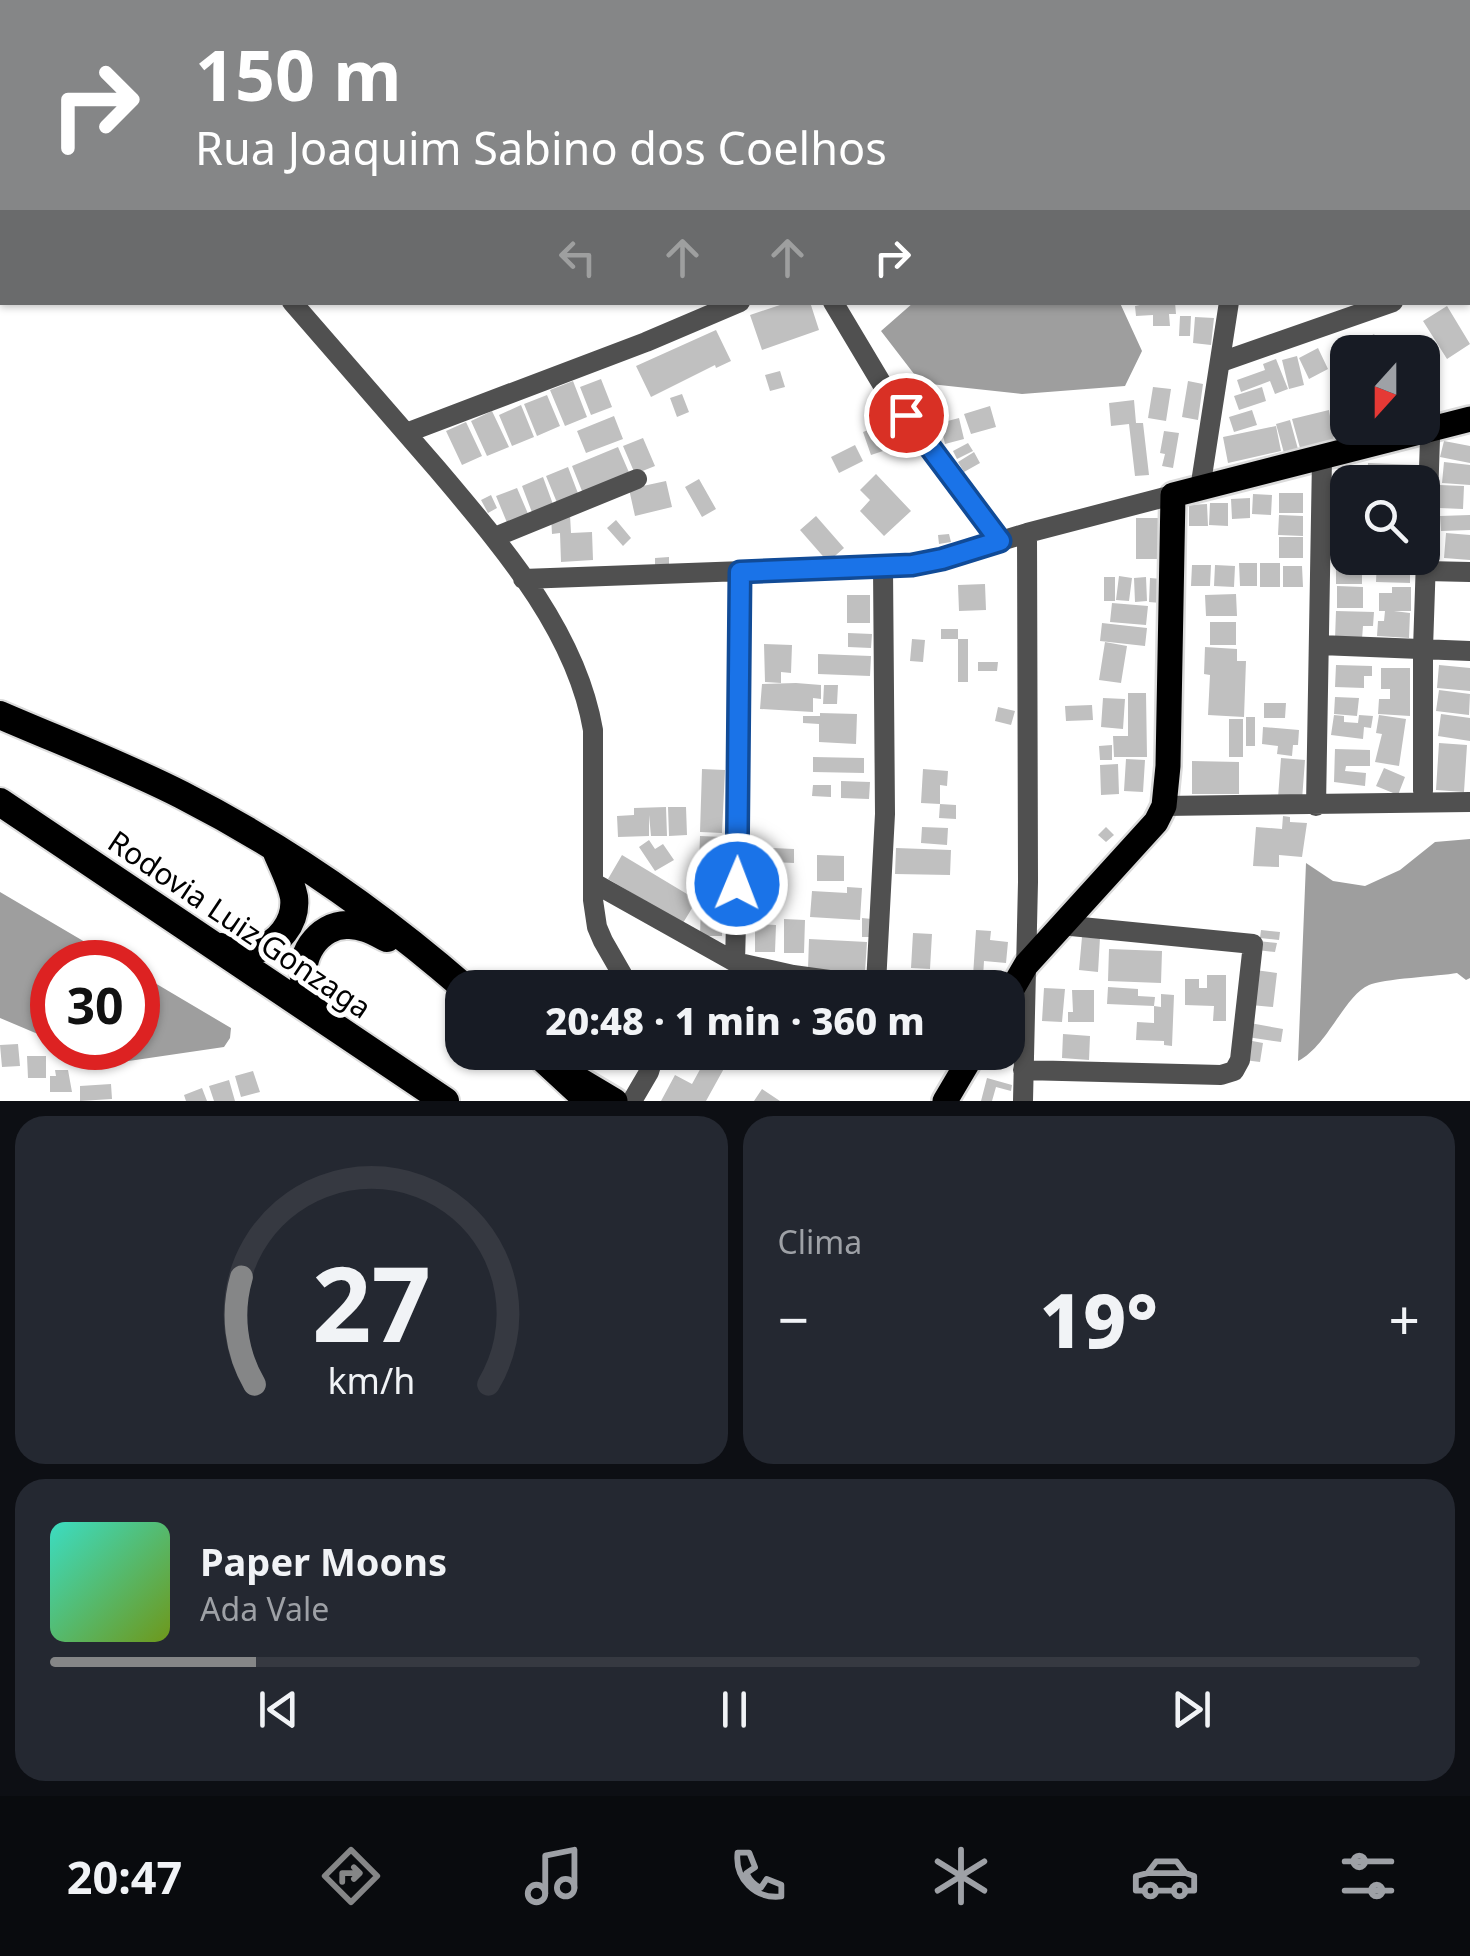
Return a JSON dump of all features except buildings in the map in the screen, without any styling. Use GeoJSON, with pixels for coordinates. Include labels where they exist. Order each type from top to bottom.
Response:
{"type":"FeatureCollection","features":[{"type":"Feature","properties":{"kind":"highway"},"geometry":{"type":"LineString","coordinates":[[0,716],[178,793],[276,850],[445,970]]}},
{"type":"Feature","properties":{"kind":"highway","name":"Rodovia Luiz Gonzaga"},"geometry":{"type":"LineString","coordinates":[[0,802],[445,1101]]}},
{"type":"Feature","properties":{"kind":"highway"},"geometry":{"type":"LineString","coordinates":[[214,946],[255,950],[283,934],[294,897],[276,850]]}},
{"type":"Feature","properties":{"kind":"highway"},"geometry":{"type":"LineString","coordinates":[[351,1038],[306,986],[306,958],[320,935],[343,924],[362,927],[438,964]]}},
{"type":"Feature","properties":{"kind":"highway"},"geometry":{"type":"LineString","coordinates":[[555,1070],[589,1101]]}},
{"type":"Feature","properties":{"kind":"main road"},"geometry":{"type":"LineString","coordinates":[[1024,970],[1145,838],[1164,806],[1173,494],[1470,419]]}},
{"type":"Feature","properties":{"kind":"main road"},"geometry":{"type":"LineString","coordinates":[[564,1070],[615,1101]]}},
{"type":"Feature","properties":{"kind":"main road"},"geometry":{"type":"LineString","coordinates":[[945,1101],[963,1070]]}},
{"type":"Feature","properties":{"kind":"street"},"geometry":{"type":"LineString","coordinates":[[295,305],[494,537],[572,662],[588,703],[595,771],[597,927],[620,970]]}},
{"type":"Feature","properties":{"kind":"street"},"geometry":{"type":"LineString","coordinates":[[406,433],[733,305]]}},
{"type":"Feature","properties":{"kind":"street"},"geometry":{"type":"LineString","coordinates":[[835,305],[882,384],[1000,541]]}},
{"type":"Feature","properties":{"kind":"street"},"geometry":{"type":"LineString","coordinates":[[1200,489],[1229,305]]}},
{"type":"Feature","properties":{"kind":"street"},"geometry":{"type":"LineString","coordinates":[[1221,362],[1384,305]]}},
{"type":"Feature","properties":{"kind":"street"},"geometry":{"type":"LineString","coordinates":[[1316,806],[1322,458]]}},
{"type":"Feature","properties":{"kind":"street"},"geometry":{"type":"LineString","coordinates":[[494,537],[637,479]]}},
{"type":"Feature","properties":{"kind":"street"},"geometry":{"type":"LineString","coordinates":[[523,579],[883,568],[942,559],[1173,494]]}},
{"type":"Feature","properties":{"kind":"street"},"geometry":{"type":"LineString","coordinates":[[1025,992],[1027,532]]}},
{"type":"Feature","properties":{"kind":"street"},"geometry":{"type":"LineString","coordinates":[[882,970],[883,568]]}},
{"type":"Feature","properties":{"kind":"street"},"geometry":{"type":"LineString","coordinates":[[1440,571],[1470,572]]}},
{"type":"Feature","properties":{"kind":"street"},"geometry":{"type":"LineString","coordinates":[[735,962],[740,572]]}},
{"type":"Feature","properties":{"kind":"street"},"geometry":{"type":"LineString","coordinates":[[1424,791],[1426,575]]}},
{"type":"Feature","properties":{"kind":"street"},"geometry":{"type":"LineString","coordinates":[[1320,645],[1470,652]]}},
{"type":"Feature","properties":{"kind":"street"},"geometry":{"type":"LineString","coordinates":[[1164,806],[1470,802]]}},
{"type":"Feature","properties":{"kind":"street"},"geometry":{"type":"LineString","coordinates":[[594,883],[735,962],[771,970]]}},
{"type":"Feature","properties":{"kind":"street"},"geometry":{"type":"LineString","coordinates":[[1024,1101],[1022,1070],[1202,1075],[1234,1071],[1240,1060],[1253,944],[1061,925]]}},
{"type":"Feature","properties":{"kind":"street"},"geometry":{"type":"LineString","coordinates":[[632,1101],[650,1070]]}},
{"type":"Feature","properties":{"kind":"shaded area"},"geometry":{"type":"Polygon","coordinates":[[[911,305],[1121,305],[1142,351],[1125,386],[1022,394],[921,383],[881,331],[911,305]]]}},
{"type":"Feature","properties":{"kind":"shaded area"},"geometry":{"type":"Polygon","coordinates":[[[1470,839],[1470,978],[1466,980],[1457,973],[1369,985],[1351,1000],[1318,1045],[1298,1061],[1306,863],[1333,881],[1365,886],[1400,870],[1435,842],[1470,839]]]}},
{"type":"Feature","properties":{"kind":"shaded area"},"geometry":{"type":"Polygon","coordinates":[[[0,892],[82,940],[30,940],[30,1031],[0,1018],[0,892]]]}},
{"type":"Feature","properties":{"kind":"shaded area"},"geometry":{"type":"Polygon","coordinates":[[[160,986],[231,1028],[224,1047],[160,1056],[160,986]]]}},
{"type":"Feature","properties":{"kind":"route"},"geometry":{"type":"LineString","coordinates":[[737,884],[740,572],[912,565],[1000,541],[906,415]]}}]}
